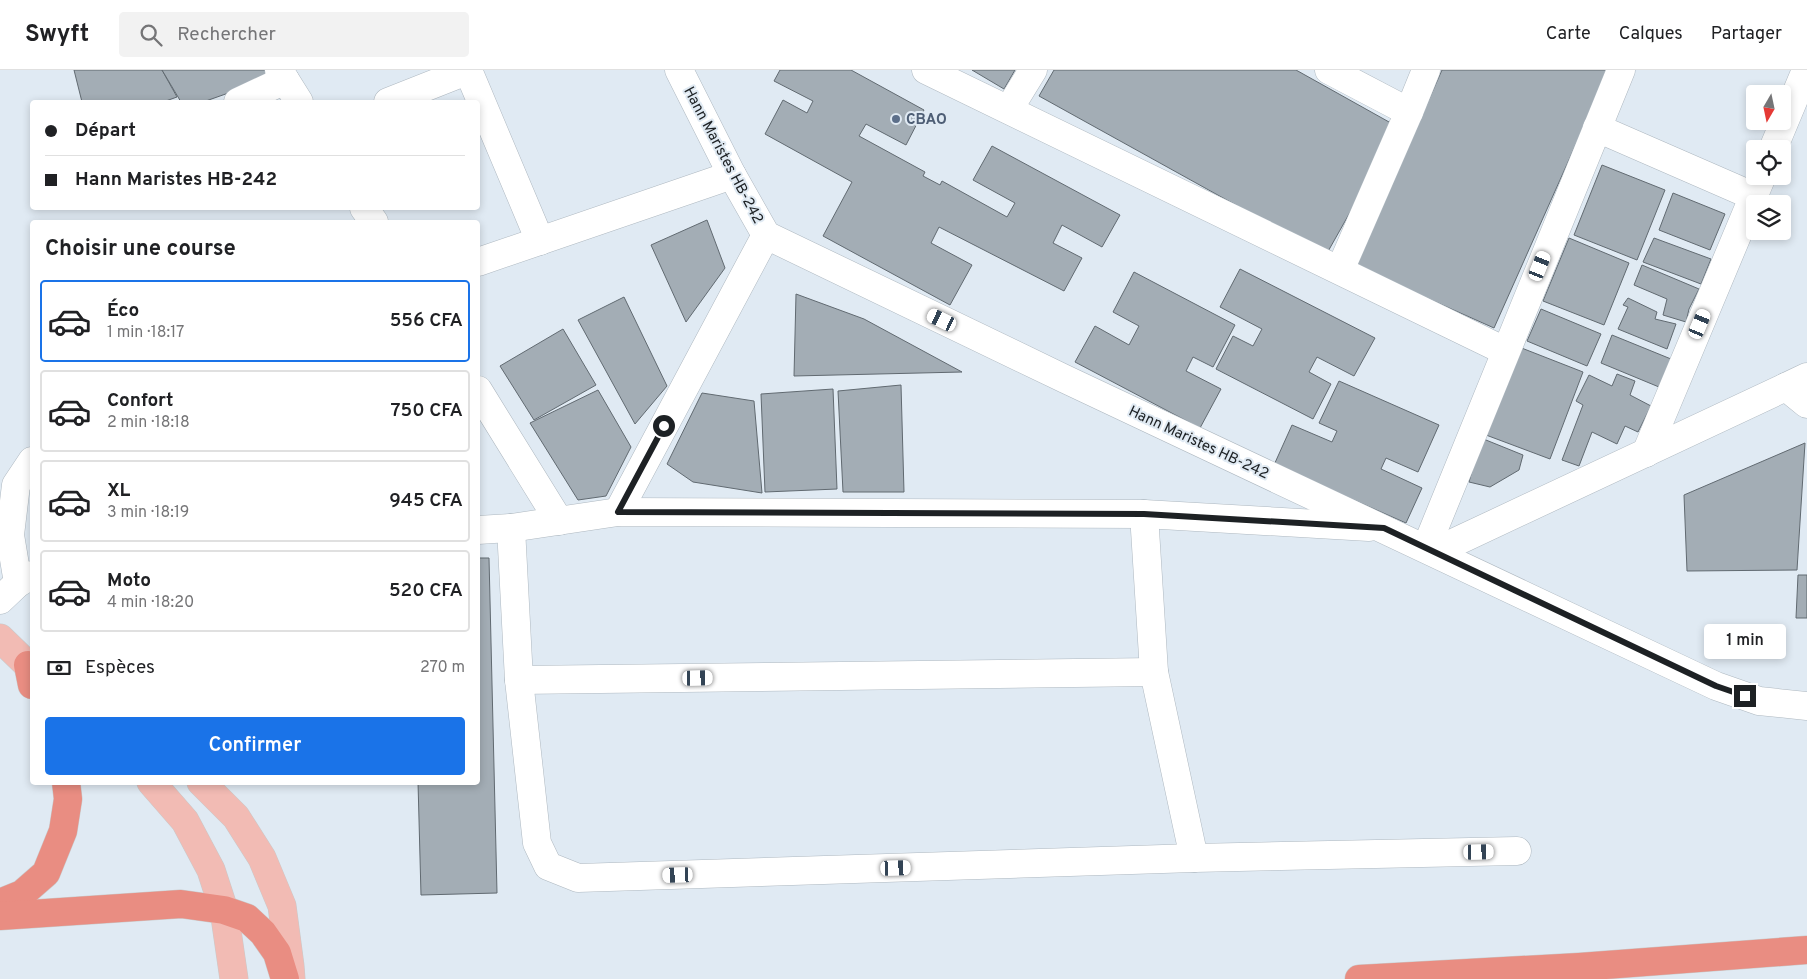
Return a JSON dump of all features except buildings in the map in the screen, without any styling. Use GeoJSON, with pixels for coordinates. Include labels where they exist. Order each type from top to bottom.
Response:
{"type":"FeatureCollection","features":[{"type":"Feature","properties":{"kind":"highway"},"geometry":{"type":"LineString","coordinates":[[0,903],[22,894],[46,873],[64,831],[68,799],[66,785]]}},
{"type":"Feature","properties":{"kind":"highway"},"geometry":{"type":"LineString","coordinates":[[0,916],[181,904],[224,910],[247,918],[263,933],[277,953],[285,979]]}},
{"type":"Feature","properties":{"kind":"highway"},"geometry":{"type":"LineString","coordinates":[[1358,979],[1579,967],[1807,950]]}},
{"type":"Feature","properties":{"kind":"main road"},"geometry":{"type":"LineString","coordinates":[[0,634],[30,668]]}},
{"type":"Feature","properties":{"kind":"main road"},"geometry":{"type":"LineString","coordinates":[[0,638],[30,668]]}},
{"type":"Feature","properties":{"kind":"main road"},"geometry":{"type":"LineString","coordinates":[[154,785],[185,822],[211,870],[224,910],[234,979]]}},
{"type":"Feature","properties":{"kind":"main road"},"geometry":{"type":"LineString","coordinates":[[204,785],[236,818],[262,858],[282,906],[291,979]]}},
{"type":"Feature","properties":{"kind":"street"},"geometry":{"type":"LineString","coordinates":[[393,100],[469,70],[540,241]]}},
{"type":"Feature","properties":{"kind":"street","name":"Hann Maristes HB-242"},"geometry":{"type":"LineString","coordinates":[[680,70],[732,175],[766,235],[1064,379],[1384,528],[1716,686],[1759,701],[1807,706]]}},
{"type":"Feature","properties":{"kind":"street"},"geometry":{"type":"LineString","coordinates":[[926,70],[1506,351]]}},
{"type":"Feature","properties":{"kind":"street"},"geometry":{"type":"LineString","coordinates":[[1009,110],[1033,70]]}},
{"type":"Feature","properties":{"kind":"street"},"geometry":{"type":"LineString","coordinates":[[1329,70],[1409,112]]}},
{"type":"Feature","properties":{"kind":"street"},"geometry":{"type":"LineString","coordinates":[[1340,270],[1426,70]]}},
{"type":"Feature","properties":{"kind":"street"},"geometry":{"type":"LineString","coordinates":[[1430,550],[1506,351],[1620,70]]}},
{"type":"Feature","properties":{"kind":"street"},"geometry":{"type":"LineString","coordinates":[[1777,140],[1806,72]]}},
{"type":"Feature","properties":{"kind":"street"},"geometry":{"type":"LineString","coordinates":[[244,100],[288,84]]}},
{"type":"Feature","properties":{"kind":"street"},"geometry":{"type":"LineString","coordinates":[[1597,128],[1758,186],[1646,453]]}},
{"type":"Feature","properties":{"kind":"street"},"geometry":{"type":"LineString","coordinates":[[480,261],[732,175]]}},
{"type":"Feature","properties":{"kind":"street"},"geometry":{"type":"LineString","coordinates":[[618,512],[766,235]]}},
{"type":"Feature","properties":{"kind":"street"},"geometry":{"type":"LineString","coordinates":[[1430,550],[1646,453],[1796,382],[1807,404]]}},
{"type":"Feature","properties":{"kind":"street"},"geometry":{"type":"LineString","coordinates":[[480,393],[559,521]]}},
{"type":"Feature","properties":{"kind":"street"},"geometry":{"type":"LineString","coordinates":[[17,586],[10,535],[16,485],[30,464]]}},
{"type":"Feature","properties":{"kind":"street"},"geometry":{"type":"LineString","coordinates":[[480,530],[511,528],[618,512],[1144,514],[1384,528]]}},
{"type":"Feature","properties":{"kind":"street"},"geometry":{"type":"LineString","coordinates":[[1144,514],[1154,672],[1194,858]]}},
{"type":"Feature","properties":{"kind":"street"},"geometry":{"type":"LineString","coordinates":[[511,528],[519,680],[537,843],[548,866],[578,878],[1194,858],[1517,851]]}},
{"type":"Feature","properties":{"kind":"street"},"geometry":{"type":"LineString","coordinates":[[519,680],[1154,672]]}},
{"type":"Feature","properties":{"kind":"place","name":"CBAO"},"geometry":{"type":"Point","coordinates":[896,119]}},
{"type":"Feature","properties":{"kind":"route"},"geometry":{"type":"LineString","coordinates":[[664,426],[618,512],[1144,514],[1384,528],[1716,686],[1745,696]]}}]}
